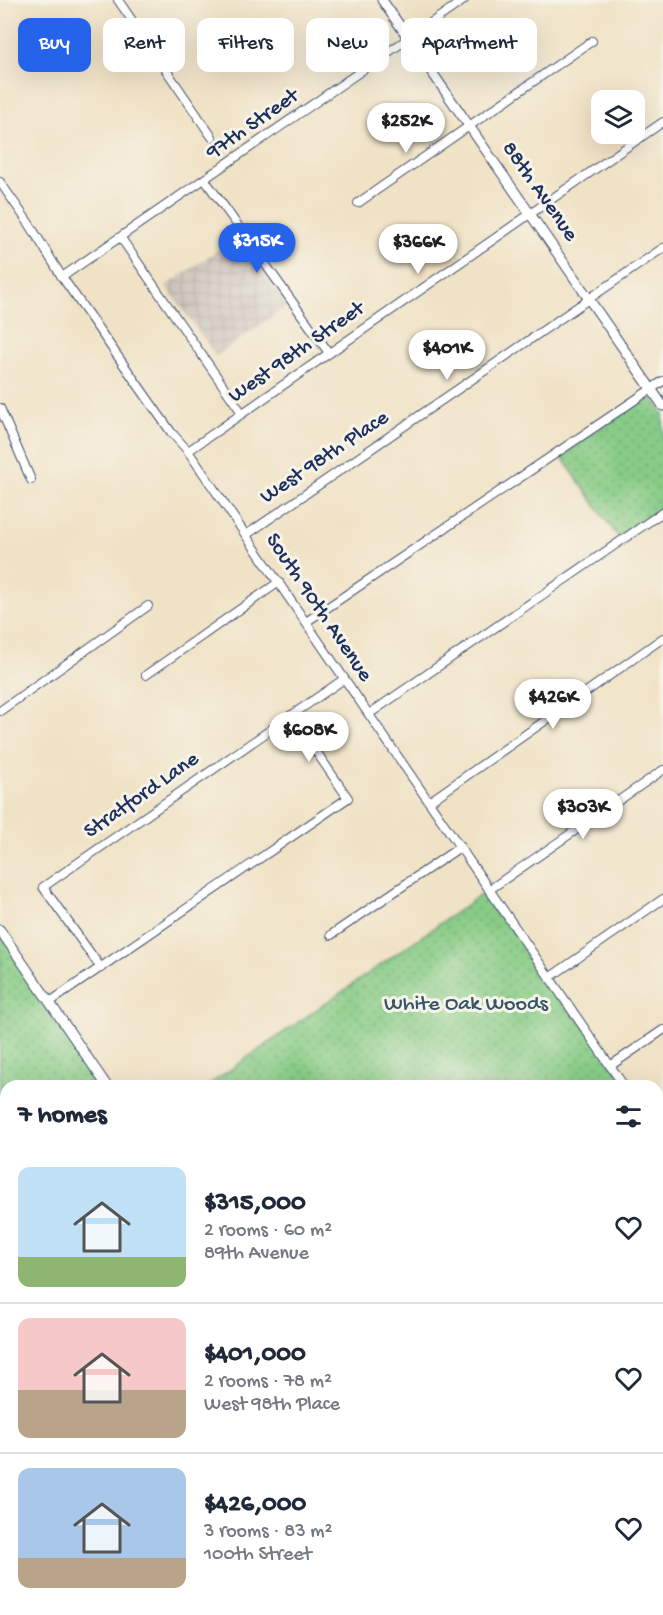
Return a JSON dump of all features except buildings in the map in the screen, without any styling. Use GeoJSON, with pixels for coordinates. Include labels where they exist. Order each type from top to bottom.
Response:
{"type":"FeatureCollection","features":[{"type":"Feature","properties":{"kind":"street"},"geometry":{"type":"LineString","coordinates":[[118,0],[212,137]]}},
{"type":"Feature","properties":{"kind":"street","name":"88th Avenue"},"geometry":{"type":"LineString","coordinates":[[382,0],[401,27]]}},
{"type":"Feature","properties":{"kind":"street","name":"97th Street"},"geometry":{"type":"LineString","coordinates":[[439,18],[464,0]]}},
{"type":"Feature","properties":{"kind":"street"},"geometry":{"type":"LineString","coordinates":[[358,203],[592,41]]}},
{"type":"Feature","properties":{"kind":"street","name":"97th Street"},"geometry":{"type":"LineString","coordinates":[[62,277],[401,45]]}},
{"type":"Feature","properties":{"kind":"street","name":"88th Avenue"},"geometry":{"type":"LineString","coordinates":[[432,72],[663,406]]}},
{"type":"Feature","properties":{"kind":"street","name":"West 98th Street"},"geometry":{"type":"LineString","coordinates":[[188,451],[663,122]]}},
{"type":"Feature","properties":{"kind":"street"},"geometry":{"type":"LineString","coordinates":[[205,180],[329,353]]}},
{"type":"Feature","properties":{"kind":"street","name":"South 90th Avenue"},"geometry":{"type":"LineString","coordinates":[[0,182],[62,277],[279,582],[620,1080]]}},
{"type":"Feature","properties":{"kind":"street"},"geometry":{"type":"LineString","coordinates":[[121,238],[242,413]]}},
{"type":"Feature","properties":{"kind":"street","name":"West 98th Place"},"geometry":{"type":"LineString","coordinates":[[246,535],[663,248]]}},
{"type":"Feature","properties":{"kind":"street"},"geometry":{"type":"LineString","coordinates":[[306,622],[663,381]]}},
{"type":"Feature","properties":{"kind":"street"},"geometry":{"type":"LineString","coordinates":[[0,408],[31,480]]}},
{"type":"Feature","properties":{"kind":"street"},"geometry":{"type":"LineString","coordinates":[[369,714],[663,512]]}},
{"type":"Feature","properties":{"kind":"street"},"geometry":{"type":"LineString","coordinates":[[146,675],[279,582]]}},
{"type":"Feature","properties":{"kind":"street"},"geometry":{"type":"LineString","coordinates":[[0,711],[148,606]]}},
{"type":"Feature","properties":{"kind":"street"},"geometry":{"type":"LineString","coordinates":[[429,802],[663,638]]}},
{"type":"Feature","properties":{"kind":"street","name":"Stratford Lane"},"geometry":{"type":"LineString","coordinates":[[101,968],[43,886],[345,679]]}},
{"type":"Feature","properties":{"kind":"street"},"geometry":{"type":"LineString","coordinates":[[50,1002],[348,798],[291,715]]}},
{"type":"Feature","properties":{"kind":"street"},"geometry":{"type":"LineString","coordinates":[[489,890],[663,770]]}},
{"type":"Feature","properties":{"kind":"street"},"geometry":{"type":"LineString","coordinates":[[331,935],[460,847]]}},
{"type":"Feature","properties":{"kind":"street"},"geometry":{"type":"LineString","coordinates":[[549,978],[663,899]]}},
{"type":"Feature","properties":{"kind":"street"},"geometry":{"type":"LineString","coordinates":[[0,930],[103,1080]]}},
{"type":"Feature","properties":{"kind":"street"},"geometry":{"type":"LineString","coordinates":[[610,1066],[663,1030]]}},
{"type":"Feature","properties":{"kind":"shaded area"},"geometry":{"type":"Polygon","coordinates":[[[238,236],[287,306],[216,356],[166,286],[238,236]]]}},
{"type":"Feature","properties":{"kind":"green space"},"geometry":{"type":"Polygon","coordinates":[[[649,397],[663,413],[663,506],[618,537],[561,456],[640,400],[649,397]]]}},
{"type":"Feature","properties":{"kind":"green space","name":"White Oak Woods"},"geometry":{"type":"Polygon","coordinates":[[[485,892],[561,1001],[586,1026],[623,1080],[216,1080],[485,892]]]}},
{"type":"Feature","properties":{"kind":"green space"},"geometry":{"type":"Polygon","coordinates":[[[0,933],[100,1080],[0,1080],[0,933]]]}}]}
